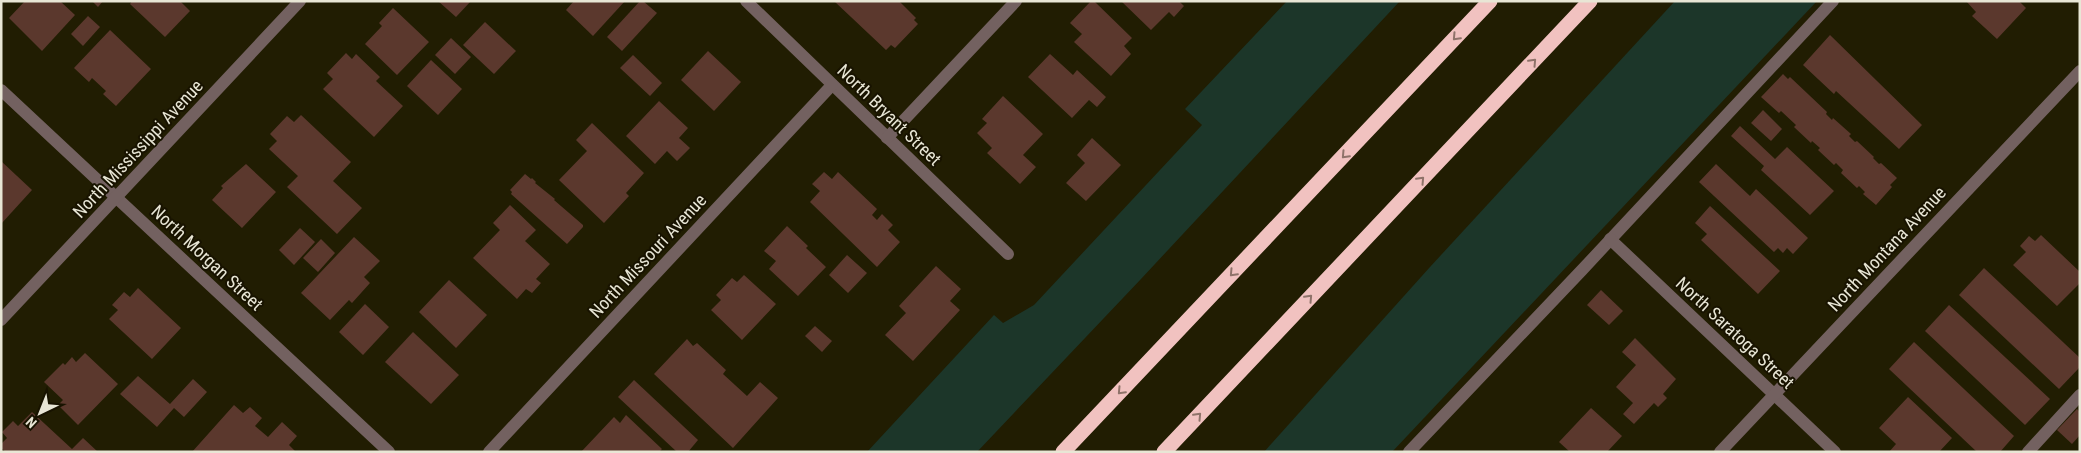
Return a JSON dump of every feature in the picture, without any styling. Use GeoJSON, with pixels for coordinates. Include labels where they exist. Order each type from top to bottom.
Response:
{"type":"FeatureCollection","features":[{"type":"Feature","properties":{"kind":"highway"},"geometry":{"type":"LineString","coordinates":[[1063,452],[1490,1]]}},
{"type":"Feature","properties":{"kind":"highway"},"geometry":{"type":"LineString","coordinates":[[1164,452],[1590,1]]}},
{"type":"Feature","properties":{"kind":"street","name":"North Mississippi Avenue"},"geometry":{"type":"LineString","coordinates":[[1,320],[300,1]]}},
{"type":"Feature","properties":{"kind":"street","name":"North Bryant Street"},"geometry":{"type":"LineString","coordinates":[[746,1],[1008,254]]}},
{"type":"Feature","properties":{"kind":"street"},"geometry":{"type":"LineString","coordinates":[[887,138],[1016,1]]}},
{"type":"Feature","properties":{"kind":"street"},"geometry":{"type":"LineString","coordinates":[[1408,452],[1833,1]]}},
{"type":"Feature","properties":{"kind":"street","name":"North Montana Avenue"},"geometry":{"type":"LineString","coordinates":[[1720,452],[2080,71]]}},
{"type":"Feature","properties":{"kind":"street","name":"North Missouri Avenue"},"geometry":{"type":"LineString","coordinates":[[489,452],[832,85]]}},
{"type":"Feature","properties":{"kind":"street","name":"North Morgan Street"},"geometry":{"type":"LineString","coordinates":[[1,90],[389,452]]}},
{"type":"Feature","properties":{"kind":"street","name":"North Saratoga Street"},"geometry":{"type":"LineString","coordinates":[[1610,239],[1835,452]]}},
{"type":"Feature","properties":{"kind":"street"},"geometry":{"type":"LineString","coordinates":[[2028,452],[2080,394]]}},
{"type":"Feature","properties":{"kind":"green space"},"geometry":{"type":"Polygon","coordinates":[[[1287,1],[1400,1],[977,452],[867,452],[994,315],[1003,323],[1034,305],[1202,125],[1185,109],[1287,1]]]}},
{"type":"Feature","properties":{"kind":"green space"},"geometry":{"type":"Polygon","coordinates":[[[1675,1],[1817,1],[1392,452],[1264,452],[1430,267],[1675,1]]]}},
{"type":"Feature","properties":{"kind":"building"},"geometry":{"type":"Polygon","coordinates":[[[25,1],[60,1],[75,15],[42,51],[9,18],[25,1]]]}},
{"type":"Feature","properties":{"kind":"building"},"geometry":{"type":"Polygon","coordinates":[[[92,1],[103,1],[98,7],[92,1]]]}},
{"type":"Feature","properties":{"kind":"building"},"geometry":{"type":"Polygon","coordinates":[[[132,1],[180,1],[190,11],[165,37],[130,4],[132,1]]]}},
{"type":"Feature","properties":{"kind":"building"},"geometry":{"type":"Polygon","coordinates":[[[438,1],[471,1],[456,17],[438,1]]]}},
{"type":"Feature","properties":{"kind":"building"},"geometry":{"type":"Polygon","coordinates":[[[574,1],[625,1],[593,36],[566,10],[574,1]]]}},
{"type":"Feature","properties":{"kind":"building"},"geometry":{"type":"Polygon","coordinates":[[[640,1],[643,1],[657,13],[622,51],[607,37],[640,1]]]}},
{"type":"Feature","properties":{"kind":"building"},"geometry":{"type":"Polygon","coordinates":[[[834,1],[899,1],[916,18],[914,20],[918,24],[895,48],[891,45],[886,50],[834,1]]]}},
{"type":"Feature","properties":{"kind":"building"},"geometry":{"type":"Polygon","coordinates":[[[1091,1],[1094,1],[1132,38],[1124,46],[1131,54],[1111,76],[1074,42],[1082,34],[1070,23],[1091,1]]]}},
{"type":"Feature","properties":{"kind":"building"},"geometry":{"type":"Polygon","coordinates":[[[1121,1],[1179,1],[1184,6],[1174,17],[1169,12],[1151,30],[1121,1]]]}},
{"type":"Feature","properties":{"kind":"building"},"geometry":{"type":"Polygon","coordinates":[[[1966,1],[2019,1],[2026,8],[1997,39],[1972,16],[1976,12],[1966,1]]]}},
{"type":"Feature","properties":{"kind":"building"},"geometry":{"type":"Polygon","coordinates":[[[393,8],[429,42],[397,75],[365,44],[382,26],[379,23],[393,8]]]}},
{"type":"Feature","properties":{"kind":"building"},"geometry":{"type":"Polygon","coordinates":[[[88,16],[100,27],[83,46],[71,34],[88,16]]]}},
{"type":"Feature","properties":{"kind":"building"},"geometry":{"type":"Polygon","coordinates":[[[485,22],[516,51],[494,74],[463,45],[485,22]]]}},
{"type":"Feature","properties":{"kind":"building"},"geometry":{"type":"Polygon","coordinates":[[[110,30],[151,69],[116,106],[103,94],[106,91],[92,78],[89,82],[74,68],[110,30]]]}},
{"type":"Feature","properties":{"kind":"building"},"geometry":{"type":"Polygon","coordinates":[[[1830,35],[1922,125],[1899,149],[1836,91],[1834,94],[1803,65],[1830,35]]]}},
{"type":"Feature","properties":{"kind":"building"},"geometry":{"type":"Polygon","coordinates":[[[451,38],[471,57],[455,74],[435,55],[451,38]]]}},
{"type":"Feature","properties":{"kind":"building"},"geometry":{"type":"Polygon","coordinates":[[[708,51],[741,82],[714,111],[681,80],[708,51]]]}},
{"type":"Feature","properties":{"kind":"building"},"geometry":{"type":"Polygon","coordinates":[[[346,53],[352,59],[356,54],[380,77],[376,81],[403,106],[374,137],[323,89],[333,79],[327,73],[346,53]]]}},
{"type":"Feature","properties":{"kind":"building"},"geometry":{"type":"Polygon","coordinates":[[[1050,54],[1073,75],[1077,70],[1106,97],[1097,107],[1089,100],[1072,118],[1028,77],[1050,54]]]}},
{"type":"Feature","properties":{"kind":"building"},"geometry":{"type":"Polygon","coordinates":[[[633,55],[662,83],[650,96],[620,68],[633,55]]]}},
{"type":"Feature","properties":{"kind":"building"},"geometry":{"type":"Polygon","coordinates":[[[431,60],[462,89],[438,115],[407,86],[431,60]]]}},
{"type":"Feature","properties":{"kind":"building"},"geometry":{"type":"Polygon","coordinates":[[[1783,74],[1788,79],[1790,77],[1827,112],[1826,114],[1832,120],[1833,118],[1851,134],[1849,136],[1855,142],[1857,141],[1879,164],[1881,163],[1897,178],[1890,185],[1892,187],[1876,205],[1863,194],[1865,192],[1859,186],[1857,188],[1841,173],[1843,170],[1836,163],[1834,165],[1818,150],[1820,148],[1812,141],[1811,143],[1794,127],[1796,125],[1781,111],[1779,113],[1761,97],[1783,74]]]}},
{"type":"Feature","properties":{"kind":"building"},"geometry":{"type":"Polygon","coordinates":[[[1003,96],[1043,134],[1023,155],[1036,167],[1020,184],[987,153],[992,148],[977,133],[987,123],[982,119],[1003,96]]]}},
{"type":"Feature","properties":{"kind":"building"},"geometry":{"type":"Polygon","coordinates":[[[659,101],[688,128],[679,138],[690,148],[677,161],[667,151],[655,164],[626,136],[659,101]]]}},
{"type":"Feature","properties":{"kind":"building"},"geometry":{"type":"Polygon","coordinates":[[[1763,110],[1782,129],[1771,141],[1751,123],[1763,110]]]}},
{"type":"Feature","properties":{"kind":"building"},"geometry":{"type":"Polygon","coordinates":[[[301,115],[351,162],[333,181],[362,208],[337,234],[287,187],[298,176],[269,149],[277,141],[270,134],[287,116],[294,122],[301,115]]]}},
{"type":"Feature","properties":{"kind":"building"},"geometry":{"type":"Polygon","coordinates":[[[592,123],[644,173],[626,193],[629,196],[604,223],[559,180],[587,151],[576,140],[592,123]]]}},
{"type":"Feature","properties":{"kind":"building"},"geometry":{"type":"Polygon","coordinates":[[[1740,126],[1775,159],[1787,147],[1834,191],[1810,215],[1761,170],[1764,166],[1731,136],[1740,126]]]}},
{"type":"Feature","properties":{"kind":"building"},"geometry":{"type":"Polygon","coordinates":[[[1092,138],[1121,165],[1086,201],[1066,183],[1085,163],[1077,155],[1092,138]]]}},
{"type":"Feature","properties":{"kind":"building"},"geometry":{"type":"Polygon","coordinates":[[[1,161],[32,190],[1,224],[1,161]]]}},
{"type":"Feature","properties":{"kind":"building"},"geometry":{"type":"Polygon","coordinates":[[[246,164],[276,192],[242,228],[212,200],[223,188],[221,186],[246,164]]]}},
{"type":"Feature","properties":{"kind":"building"},"geometry":{"type":"Polygon","coordinates":[[[1716,164],[1750,196],[1756,189],[1808,238],[1793,254],[1787,248],[1783,253],[1778,248],[1774,252],[1699,182],[1716,164]]]}},
{"type":"Feature","properties":{"kind":"building"},"geometry":{"type":"Polygon","coordinates":[[[824,172],[832,179],[838,172],[877,209],[872,215],[877,220],[882,214],[893,225],[888,230],[900,242],[877,267],[810,202],[820,191],[812,184],[824,172]]]}},
{"type":"Feature","properties":{"kind":"building"},"geometry":{"type":"Polygon","coordinates":[[[525,174],[532,178],[535,183],[583,225],[567,244],[511,194],[510,190],[525,174]]]}},
{"type":"Feature","properties":{"kind":"building"},"geometry":{"type":"Polygon","coordinates":[[[510,205],[536,230],[525,241],[550,264],[536,279],[541,283],[532,293],[526,289],[517,299],[473,258],[500,230],[493,223],[510,205]]]}},
{"type":"Feature","properties":{"kind":"building"},"geometry":{"type":"Polygon","coordinates":[[[1710,206],[1780,271],[1758,294],[1701,240],[1707,234],[1695,223],[1710,206]]]}},
{"type":"Feature","properties":{"kind":"building"},"geometry":{"type":"Polygon","coordinates":[[[787,226],[826,267],[798,296],[769,269],[776,261],[764,251],[787,226]]]}},
{"type":"Feature","properties":{"kind":"building"},"geometry":{"type":"Polygon","coordinates":[[[300,228],[315,242],[294,265],[279,250],[300,228]]]}},
{"type":"Feature","properties":{"kind":"building"},"geometry":{"type":"Polygon","coordinates":[[[2041,235],[2080,272],[2080,283],[2057,306],[2013,265],[2026,252],[2020,246],[2029,236],[2035,241],[2041,235]]]}},
{"type":"Feature","properties":{"kind":"building"},"geometry":{"type":"Polygon","coordinates":[[[354,237],[380,261],[364,277],[370,283],[352,303],[349,300],[330,320],[301,293],[354,237]]]}},
{"type":"Feature","properties":{"kind":"building"},"geometry":{"type":"Polygon","coordinates":[[[321,239],[335,253],[318,272],[303,258],[321,239]]]}},
{"type":"Feature","properties":{"kind":"building"},"geometry":{"type":"Polygon","coordinates":[[[847,255],[867,273],[848,293],[829,275],[847,255]]]}},
{"type":"Feature","properties":{"kind":"building"},"geometry":{"type":"Polygon","coordinates":[[[936,266],[961,289],[950,301],[960,310],[913,361],[885,335],[906,313],[899,306],[936,266]]]}},
{"type":"Feature","properties":{"kind":"building"},"geometry":{"type":"Polygon","coordinates":[[[1984,268],[2080,358],[2080,367],[2059,389],[1959,295],[1984,268]]]}},
{"type":"Feature","properties":{"kind":"building"},"geometry":{"type":"Polygon","coordinates":[[[744,275],[776,304],[742,340],[711,310],[721,300],[716,295],[732,278],[737,282],[744,275]]]}},
{"type":"Feature","properties":{"kind":"building"},"geometry":{"type":"Polygon","coordinates":[[[449,280],[487,315],[456,348],[419,312],[449,280]]]}},
{"type":"Feature","properties":{"kind":"building"},"geometry":{"type":"Polygon","coordinates":[[[138,288],[181,328],[152,359],[109,319],[118,310],[112,305],[124,292],[130,297],[138,288]]]}},
{"type":"Feature","properties":{"kind":"building"},"geometry":{"type":"Polygon","coordinates":[[[1601,290],[1623,311],[1609,325],[1587,305],[1601,290]]]}},
{"type":"Feature","properties":{"kind":"building"},"geometry":{"type":"Polygon","coordinates":[[[365,304],[389,327],[363,355],[339,332],[365,304]]]}},
{"type":"Feature","properties":{"kind":"building"},"geometry":{"type":"Polygon","coordinates":[[[1949,305],[2050,399],[2025,425],[1925,331],[1949,305]]]}},
{"type":"Feature","properties":{"kind":"building"},"geometry":{"type":"Polygon","coordinates":[[[815,326],[832,341],[822,352],[805,336],[815,326]]]}},
{"type":"Feature","properties":{"kind":"building"},"geometry":{"type":"Polygon","coordinates":[[[413,332],[459,375],[431,404],[385,362],[413,332]]]}},
{"type":"Feature","properties":{"kind":"building"},"geometry":{"type":"Polygon","coordinates":[[[1635,338],[1676,379],[1663,394],[1667,398],[1658,407],[1654,403],[1634,424],[1623,414],[1633,403],[1616,387],[1636,365],[1622,352],[1635,338]]]}},
{"type":"Feature","properties":{"kind":"building"},"geometry":{"type":"Polygon","coordinates":[[[687,339],[693,346],[697,343],[726,370],[723,374],[747,396],[760,382],[778,398],[733,448],[654,374],[687,339]]]}},
{"type":"Feature","properties":{"kind":"building"},"geometry":{"type":"Polygon","coordinates":[[[1914,342],[2014,436],[2000,452],[1977,452],[1889,369],[1914,342]]]}},
{"type":"Feature","properties":{"kind":"building"},"geometry":{"type":"Polygon","coordinates":[[[85,353],[118,384],[78,425],[58,405],[63,400],[44,382],[63,363],[65,365],[72,357],[76,362],[85,353]]]}},
{"type":"Feature","properties":{"kind":"building"},"geometry":{"type":"Polygon","coordinates":[[[138,376],[170,404],[193,379],[207,392],[184,417],[174,408],[157,427],[120,394],[138,376]]]}},
{"type":"Feature","properties":{"kind":"building"},"geometry":{"type":"Polygon","coordinates":[[[634,380],[698,440],[688,452],[677,452],[618,397],[634,380]]]}},
{"type":"Feature","properties":{"kind":"building"},"geometry":{"type":"Polygon","coordinates":[[[1908,397],[1952,438],[1939,452],[1889,452],[1896,444],[1879,428],[1908,397]]]}},
{"type":"Feature","properties":{"kind":"building"},"geometry":{"type":"Polygon","coordinates":[[[234,405],[243,413],[250,407],[262,418],[255,426],[268,437],[282,422],[297,436],[289,445],[296,452],[192,452],[234,405]]]}},
{"type":"Feature","properties":{"kind":"building"},"geometry":{"type":"Polygon","coordinates":[[[1591,408],[1622,436],[1607,452],[1570,452],[1559,442],[1591,408]]]}},
{"type":"Feature","properties":{"kind":"building"},"geometry":{"type":"Polygon","coordinates":[[[2077,409],[2080,412],[2080,435],[2072,444],[2057,430],[2077,409]]]}},
{"type":"Feature","properties":{"kind":"building"},"geometry":{"type":"Polygon","coordinates":[[[32,412],[72,449],[83,438],[98,452],[6,452],[1,448],[1,444],[7,438],[2,432],[13,421],[18,426],[32,412]]]}},
{"type":"Feature","properties":{"kind":"building"},"geometry":{"type":"Polygon","coordinates":[[[626,415],[662,449],[659,452],[581,452],[614,417],[620,423],[626,415]]]}}]}
